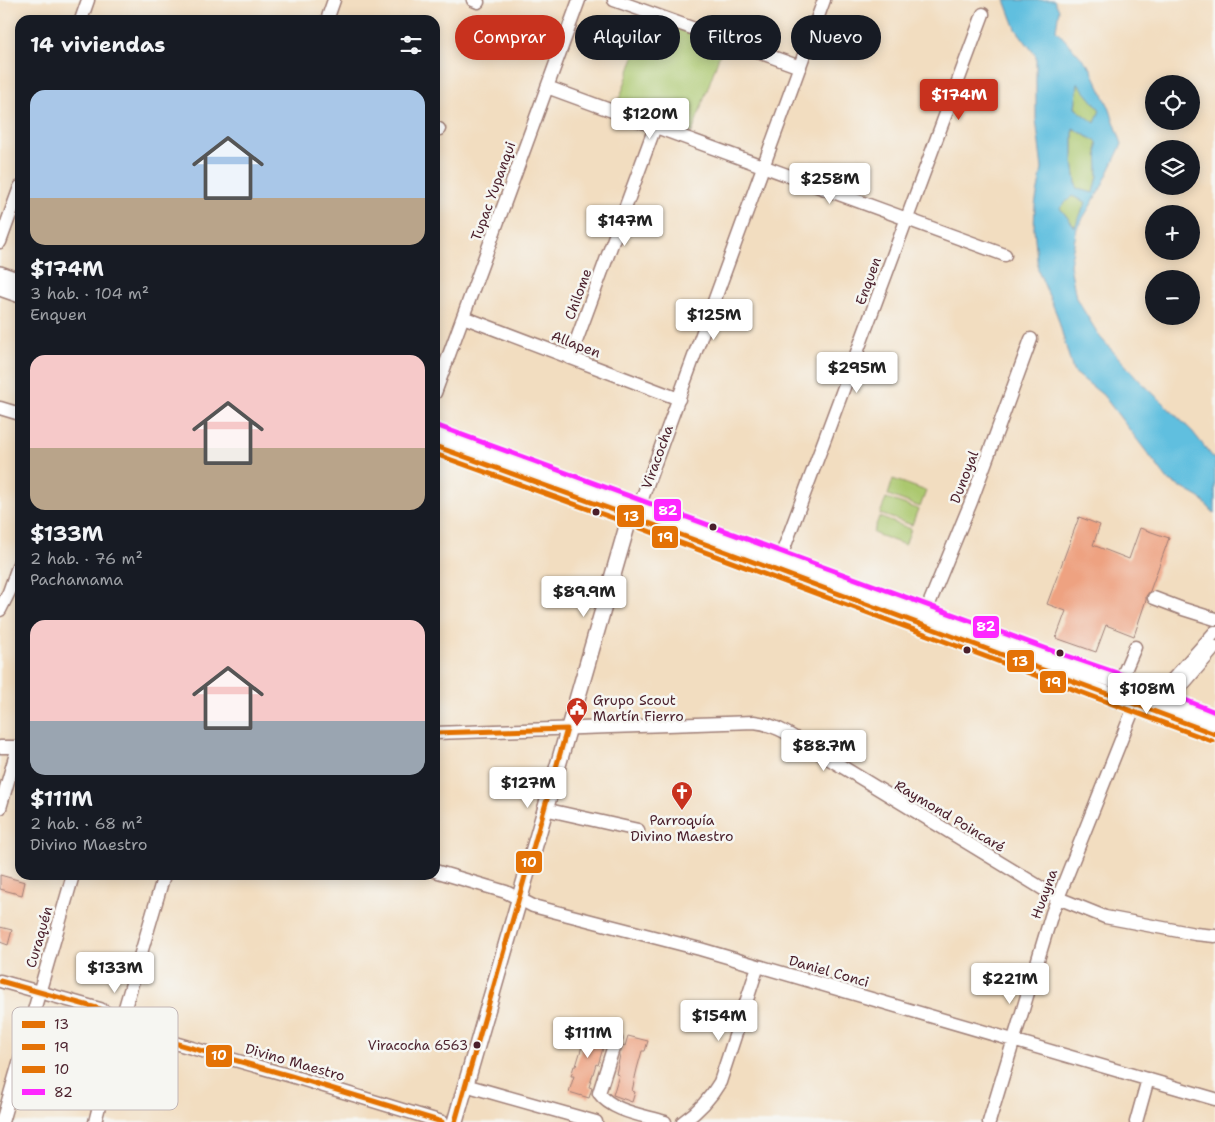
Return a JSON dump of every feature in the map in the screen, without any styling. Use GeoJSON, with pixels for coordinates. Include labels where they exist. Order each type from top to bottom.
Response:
{"type":"FeatureCollection","features":[{"type":"Feature","properties":{"kind":"main road"},"geometry":{"type":"LineString","coordinates":[[0,274],[15,280]]}},
{"type":"Feature","properties":{"kind":"main road"},"geometry":{"type":"LineString","coordinates":[[0,288],[15,293]]}},
{"type":"Feature","properties":{"kind":"main road"},"geometry":{"type":"LineString","coordinates":[[440,435],[634,511],[923,618],[1120,682],[1153,702],[1174,719],[1215,734]]}},
{"type":"Feature","properties":{"kind":"main road"},"geometry":{"type":"LineString","coordinates":[[440,448],[780,559],[1073,682],[1215,720]]}},
{"type":"Feature","properties":{"kind":"main road","name":"Viracocha"},"geometry":{"type":"LineString","coordinates":[[455,1122],[567,729],[634,511]]}},
{"type":"Feature","properties":{"kind":"street"},"geometry":{"type":"LineString","coordinates":[[83,15],[88,0]]}},
{"type":"Feature","properties":{"kind":"street"},"geometry":{"type":"LineString","coordinates":[[328,15],[334,0]]}},
{"type":"Feature","properties":{"kind":"street","name":"Tupac Yupanqui"},"geometry":{"type":"LineString","coordinates":[[440,379],[579,0]]}},
{"type":"Feature","properties":{"kind":"street"},"geometry":{"type":"LineString","coordinates":[[614,0],[800,67]]}},
{"type":"Feature","properties":{"kind":"street","name":"Viracocha"},"geometry":{"type":"LineString","coordinates":[[634,511],[679,399],[824,0]]}},
{"type":"Feature","properties":{"kind":"street","name":"Enquen"},"geometry":{"type":"LineString","coordinates":[[780,559],[983,14]]}},
{"type":"Feature","properties":{"kind":"street"},"geometry":{"type":"LineString","coordinates":[[547,87],[1005,255]]}},
{"type":"Feature","properties":{"kind":"street","name":"Chilome"},"geometry":{"type":"LineString","coordinates":[[570,358],[654,127]]}},
{"type":"Feature","properties":{"kind":"street"},"geometry":{"type":"LineString","coordinates":[[0,242],[15,201]]}},
{"type":"Feature","properties":{"kind":"street","name":"Allapen"},"geometry":{"type":"LineString","coordinates":[[463,317],[679,399]]}},
{"type":"Feature","properties":{"kind":"street","name":"Dunoyal"},"geometry":{"type":"LineString","coordinates":[[923,618],[971,502],[1031,339]]}},
{"type":"Feature","properties":{"kind":"street"},"geometry":{"type":"LineString","coordinates":[[0,408],[15,412]]}},
{"type":"Feature","properties":{"kind":"street"},"geometry":{"type":"LineString","coordinates":[[0,610],[15,575]]}},
{"type":"Feature","properties":{"kind":"street"},"geometry":{"type":"LineString","coordinates":[[1154,598],[1215,619]]}},
{"type":"Feature","properties":{"kind":"street"},"geometry":{"type":"LineString","coordinates":[[1153,702],[1215,632]]}},
{"type":"Feature","properties":{"kind":"street"},"geometry":{"type":"LineString","coordinates":[[1153,702],[1215,646]]}},
{"type":"Feature","properties":{"kind":"street"},"geometry":{"type":"LineString","coordinates":[[1120,682],[1135,647]]}},
{"type":"Feature","properties":{"kind":"street"},"geometry":{"type":"LineString","coordinates":[[1153,702],[1174,719]]}},
{"type":"Feature","properties":{"kind":"street","name":"Huayna"},"geometry":{"type":"LineString","coordinates":[[990,1122],[1052,913],[1153,702]]}},
{"type":"Feature","properties":{"kind":"street","name":"Raymond Poincaré"},"geometry":{"type":"LineString","coordinates":[[440,733],[766,723],[792,736],[1058,898],[1105,917],[1215,936]]}},
{"type":"Feature","properties":{"kind":"street"},"geometry":{"type":"LineString","coordinates":[[0,748],[15,747]]}},
{"type":"Feature","properties":{"kind":"street"},"geometry":{"type":"LineString","coordinates":[[0,808],[15,760]]}},
{"type":"Feature","properties":{"kind":"street"},"geometry":{"type":"LineString","coordinates":[[544,809],[638,830]]}},
{"type":"Feature","properties":{"kind":"street","name":"Daniel Conci"},"geometry":{"type":"LineString","coordinates":[[440,872],[506,892],[533,906],[700,949],[1215,1099]]}},
{"type":"Feature","properties":{"kind":"street","name":"Curaquén"},"geometry":{"type":"LineString","coordinates":[[34,1007],[72,880]]}},
{"type":"Feature","properties":{"kind":"street"},"geometry":{"type":"LineString","coordinates":[[125,1007],[163,880]]}},
{"type":"Feature","properties":{"kind":"street"},"geometry":{"type":"LineString","coordinates":[[682,1122],[704,1105],[720,1082],[758,966]]}},
{"type":"Feature","properties":{"kind":"street","name":"Divino Maestro"},"geometry":{"type":"LineString","coordinates":[[0,981],[93,1007]]}},
{"type":"Feature","properties":{"kind":"street"},"geometry":{"type":"LineString","coordinates":[[616,1039],[599,1093],[605,1101],[613,1106],[665,1122]]}},
{"type":"Feature","properties":{"kind":"street","name":"Divino Maestro"},"geometry":{"type":"LineString","coordinates":[[178,1044],[442,1122]]}},
{"type":"Feature","properties":{"kind":"street"},"geometry":{"type":"LineString","coordinates":[[1136,1122],[1148,1079]]}},
{"type":"Feature","properties":{"kind":"street"},"geometry":{"type":"LineString","coordinates":[[465,1085],[596,1122]]}},
{"type":"Feature","properties":{"kind":"street","name":"Curaquén"},"geometry":{"type":"LineString","coordinates":[[2,1122],[12,1087]]}},
{"type":"Feature","properties":{"kind":"green space"},"geometry":{"type":"Polygon","coordinates":[[[680,27],[690,30],[690,60],[718,60],[692,133],[617,106],[633,60],[680,60],[680,27]]]}},
{"type":"Feature","properties":{"kind":"green space"},"geometry":{"type":"Polygon","coordinates":[[[1078,82],[1100,110],[1095,124],[1075,108],[1078,82]]]}},
{"type":"Feature","properties":{"kind":"green space"},"geometry":{"type":"Polygon","coordinates":[[[1073,128],[1097,142],[1098,176],[1094,193],[1077,190],[1073,163],[1073,128]]]}},
{"type":"Feature","properties":{"kind":"green space"},"geometry":{"type":"Polygon","coordinates":[[[1072,196],[1086,202],[1075,227],[1060,208],[1072,196]]]}},
{"type":"Feature","properties":{"kind":"green space"},"geometry":{"type":"Polygon","coordinates":[[[893,479],[926,491],[920,507],[888,495],[893,479]]]}},
{"type":"Feature","properties":{"kind":"green space"},"geometry":{"type":"Polygon","coordinates":[[[886,498],[918,509],[912,525],[880,514],[886,498]]]}},
{"type":"Feature","properties":{"kind":"green space"},"geometry":{"type":"Polygon","coordinates":[[[879,517],[911,529],[905,545],[873,533],[879,517]]]}},
{"type":"Feature","properties":{"kind":"water"},"geometry":{"type":"Polygon","coordinates":[[[1005,0],[1054,0],[1059,10],[1056,30],[1090,67],[1109,107],[1122,144],[1101,188],[1077,228],[1070,265],[1076,298],[1100,337],[1138,379],[1192,431],[1215,460],[1215,514],[1200,498],[1168,480],[1103,395],[1073,371],[1057,315],[1038,270],[1034,228],[1035,205],[1042,169],[1036,119],[1036,56],[1016,29],[1005,0]],[[1078,83],[1075,108],[1095,123],[1100,110],[1078,83]],[[1073,128],[1073,163],[1077,189],[1094,193],[1098,176],[1097,142],[1073,128]],[[1072,196],[1060,208],[1075,227],[1086,202],[1072,196]]]}},
{"type":"Feature","properties":{"kind":"building"},"geometry":{"type":"Polygon","coordinates":[[[1079,517],[1100,525],[1093,545],[1129,559],[1140,528],[1169,538],[1150,591],[1146,596],[1134,636],[1106,625],[1096,652],[1056,638],[1066,611],[1047,604],[1079,517]]]}},
{"type":"Feature","properties":{"kind":"building"},"geometry":{"type":"Polygon","coordinates":[[[0,875],[25,882],[22,895],[0,889],[0,875]]]}},
{"type":"Feature","properties":{"kind":"building"},"geometry":{"type":"Polygon","coordinates":[[[0,927],[12,930],[8,945],[0,942],[0,927]]]}},
{"type":"Feature","properties":{"kind":"building"},"geometry":{"type":"Polygon","coordinates":[[[589,1023],[609,1028],[589,1087],[592,1088],[589,1098],[569,1092],[574,1076],[571,1076],[583,1043],[580,1042],[583,1032],[586,1033],[589,1023]]]}},
{"type":"Feature","properties":{"kind":"building"},"geometry":{"type":"Polygon","coordinates":[[[628,1036],[648,1041],[645,1051],[642,1051],[637,1069],[632,1091],[635,1092],[632,1102],[613,1095],[619,1075],[616,1074],[620,1055],[628,1036]]]}},
{"type":"Feature","properties":{"kind":"transit line","name":"82"},"geometry":{"type":"LineString","coordinates":[[440,427],[1123,675],[1215,712]]}},
{"type":"Feature","properties":{"kind":"transit line","name":"13"},"geometry":{"type":"LineString","coordinates":[[440,448],[630,516],[1215,734]]}},
{"type":"Feature","properties":{"kind":"transit line","name":"19"},"geometry":{"type":"LineString","coordinates":[[440,456],[627,523],[1212,741]]}},
{"type":"Feature","properties":{"kind":"transit line","name":"10"},"geometry":{"type":"LineString","coordinates":[[440,733],[567,729],[455,1122]]}},
{"type":"Feature","properties":{"kind":"transit line","name":"10"},"geometry":{"type":"LineString","coordinates":[[0,981],[93,1007]]}},
{"type":"Feature","properties":{"kind":"transit line","name":"10"},"geometry":{"type":"LineString","coordinates":[[178,1044],[442,1122]]}},
{"type":"Feature","properties":{"kind":"place","name":"Grupo Scout Martín Fierro"},"geometry":{"type":"Point","coordinates":[577,727]}},
{"type":"Feature","properties":{"kind":"place","name":"Parroquía Divino Maestro"},"geometry":{"type":"Point","coordinates":[682,811]}},
{"type":"Feature","properties":{"kind":"place","name":"Viracocha 6563"},"geometry":{"type":"Point","coordinates":[477,1045]}}]}
